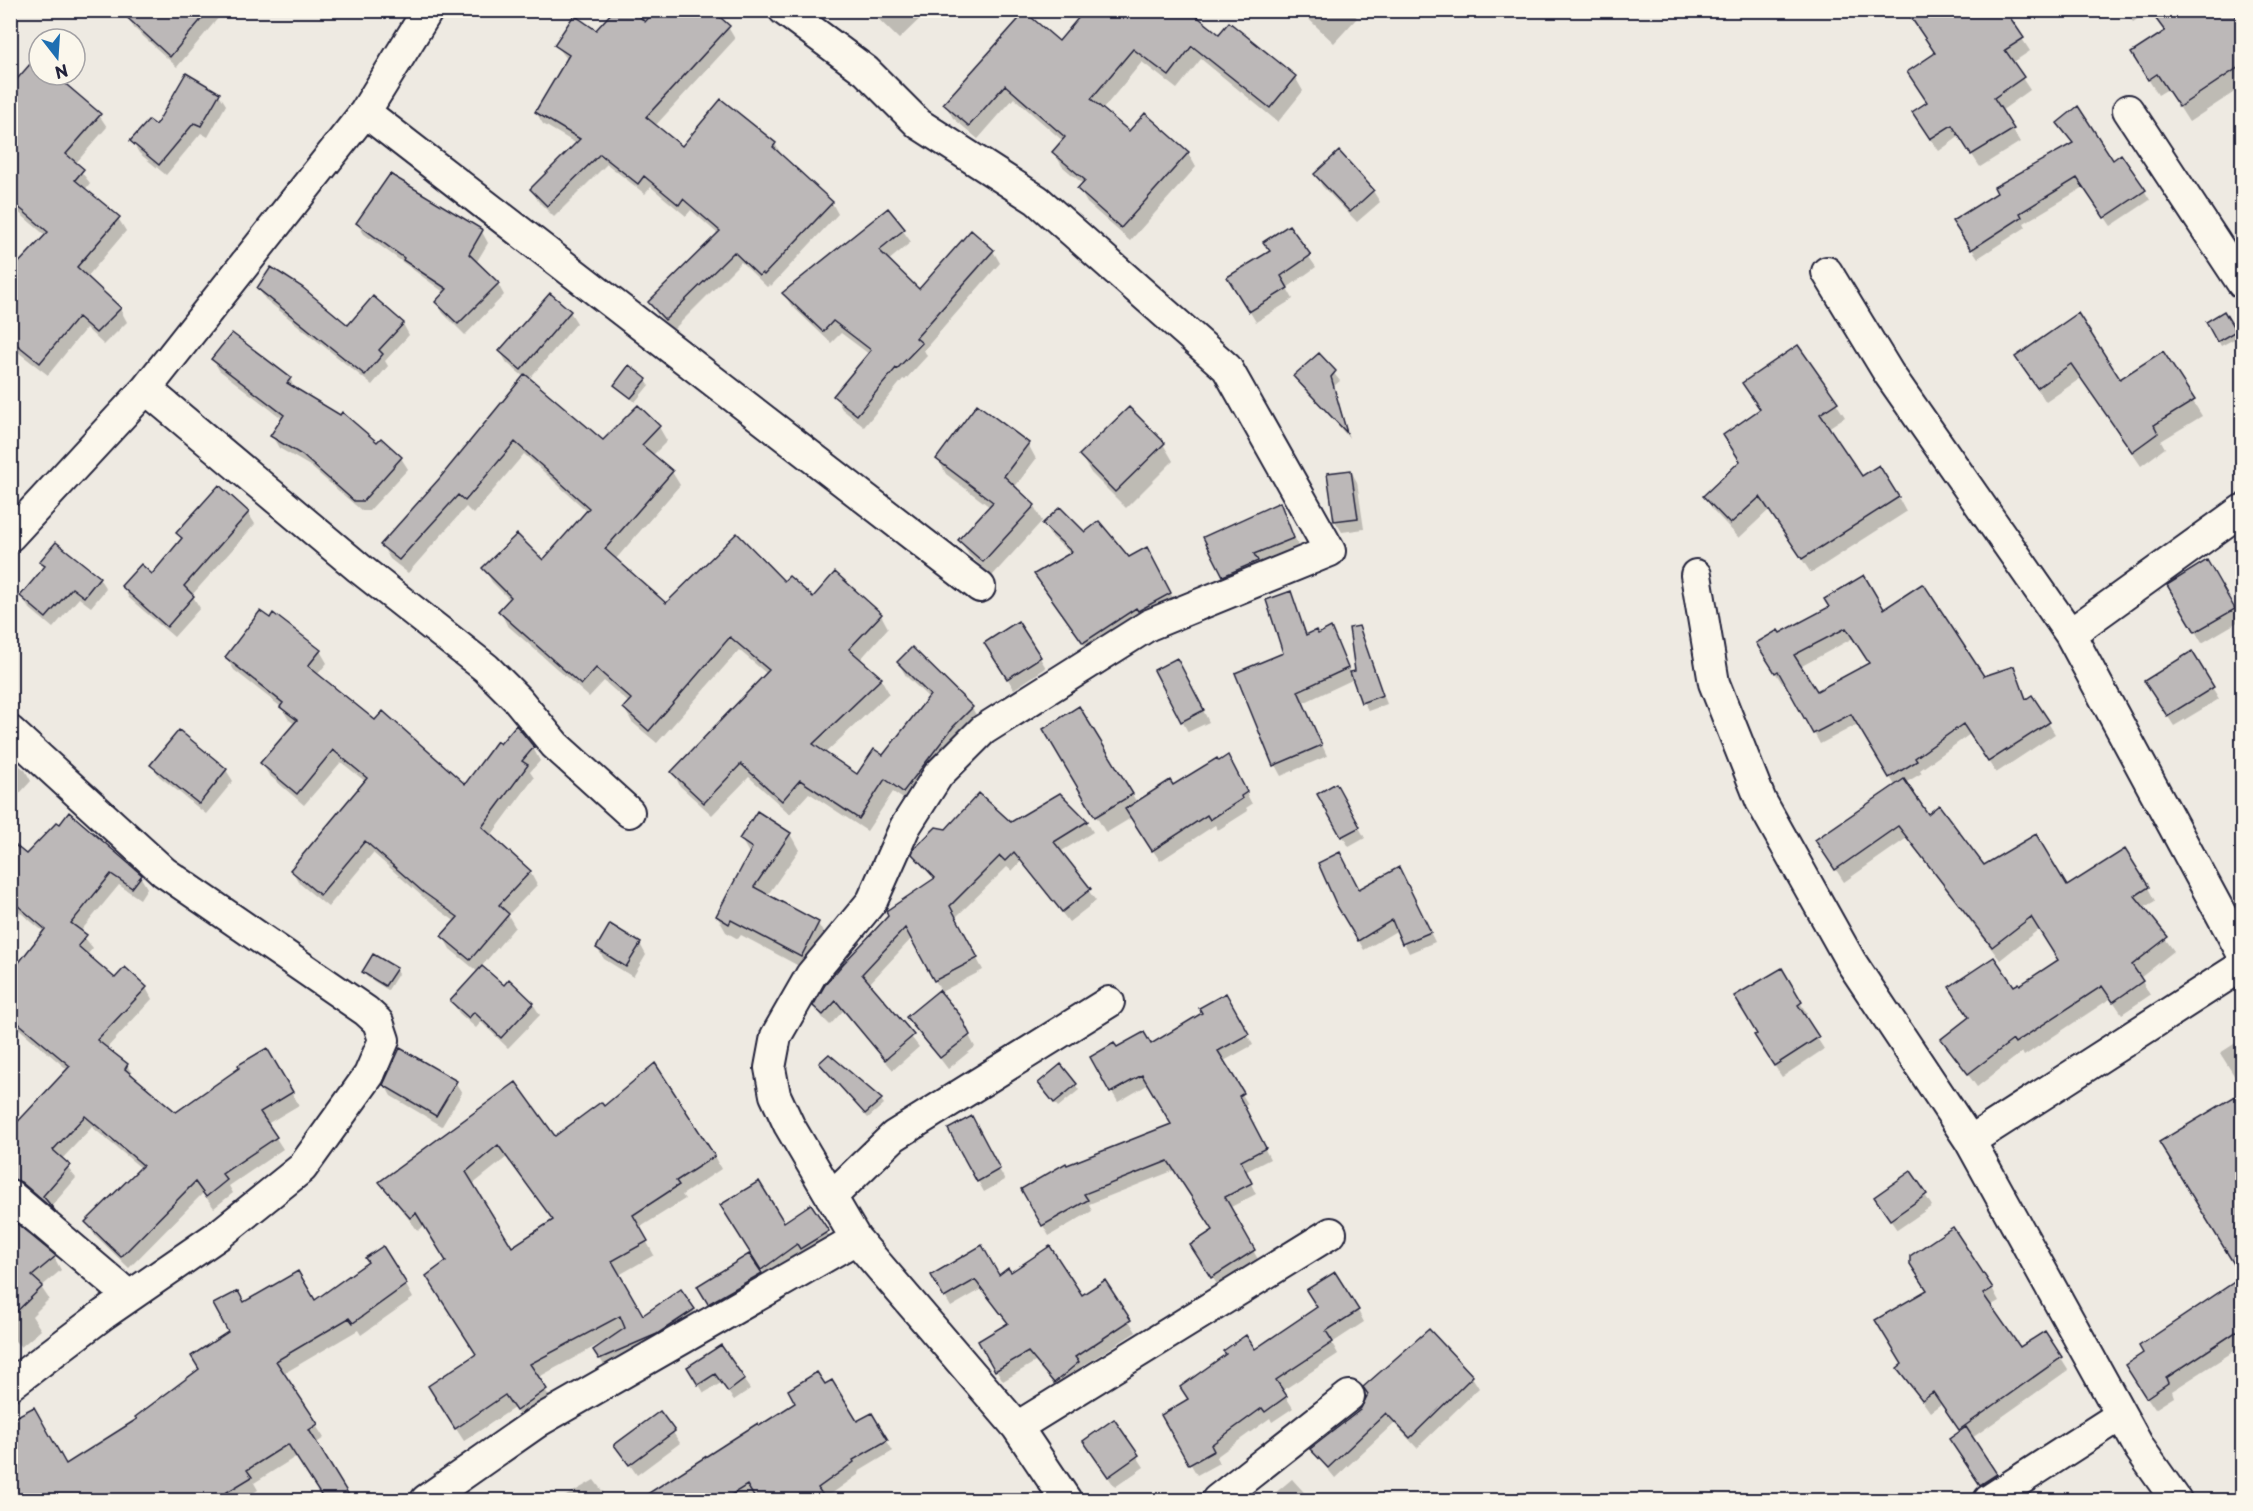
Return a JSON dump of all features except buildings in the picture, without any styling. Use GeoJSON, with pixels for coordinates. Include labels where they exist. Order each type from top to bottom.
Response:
{"type":"FeatureCollection","features":[{"type":"Feature","properties":{"kind":"street"},"geometry":{"type":"LineString","coordinates":[[10,536],[146,389],[365,112],[429,10]]}},
{"type":"Feature","properties":{"kind":"street"},"geometry":{"type":"LineString","coordinates":[[784,10],[866,71],[919,124],[1037,200],[1227,368],[1329,551],[1149,625],[983,730],[938,775],[904,827],[872,902],[811,975],[776,1036],[770,1068],[775,1095],[789,1125],[856,1239],[1017,1427],[1058,1498]]}},
{"type":"Feature","properties":{"kind":"street"},"geometry":{"type":"LineString","coordinates":[[2128,110],[2242,283]]}},
{"type":"Feature","properties":{"kind":"street"},"geometry":{"type":"LineString","coordinates":[[365,112],[980,587]]}},
{"type":"Feature","properties":{"kind":"street"},"geometry":{"type":"LineString","coordinates":[[1827,272],[1889,374],[2070,634],[2242,953]]}},
{"type":"Feature","properties":{"kind":"street"},"geometry":{"type":"LineString","coordinates":[[146,389],[359,568],[486,668],[518,700],[555,745],[629,813]]}},
{"type":"Feature","properties":{"kind":"street"},"geometry":{"type":"LineString","coordinates":[[2070,634],[2242,510]]}},
{"type":"Feature","properties":{"kind":"street"},"geometry":{"type":"LineString","coordinates":[[1696,575],[1714,683],[1761,801],[1851,962],[1970,1141],[2140,1449],[2176,1500]]}},
{"type":"Feature","properties":{"kind":"street"},"geometry":{"type":"LineString","coordinates":[[10,731],[164,872],[366,1011],[378,1022],[384,1040],[369,1075],[302,1168],[220,1234],[129,1296],[10,1385]]}},
{"type":"Feature","properties":{"kind":"street"},"geometry":{"type":"LineString","coordinates":[[1970,1141],[2242,966]]}},
{"type":"Feature","properties":{"kind":"street"},"geometry":{"type":"LineString","coordinates":[[831,1197],[894,1136],[1109,1002]]}},
{"type":"Feature","properties":{"kind":"street"},"geometry":{"type":"LineString","coordinates":[[10,1195],[129,1296]]}},
{"type":"Feature","properties":{"kind":"street"},"geometry":{"type":"LineString","coordinates":[[1017,1427],[1331,1233]]}},
{"type":"Feature","properties":{"kind":"street"},"geometry":{"type":"LineString","coordinates":[[426,1500],[539,1421],[856,1239]]}},
{"type":"Feature","properties":{"kind":"street"},"geometry":{"type":"LineString","coordinates":[[1217,1500],[1349,1396]]}},
{"type":"Feature","properties":{"kind":"street"},"geometry":{"type":"LineString","coordinates":[[1989,1500],[2121,1415]]}}]}
